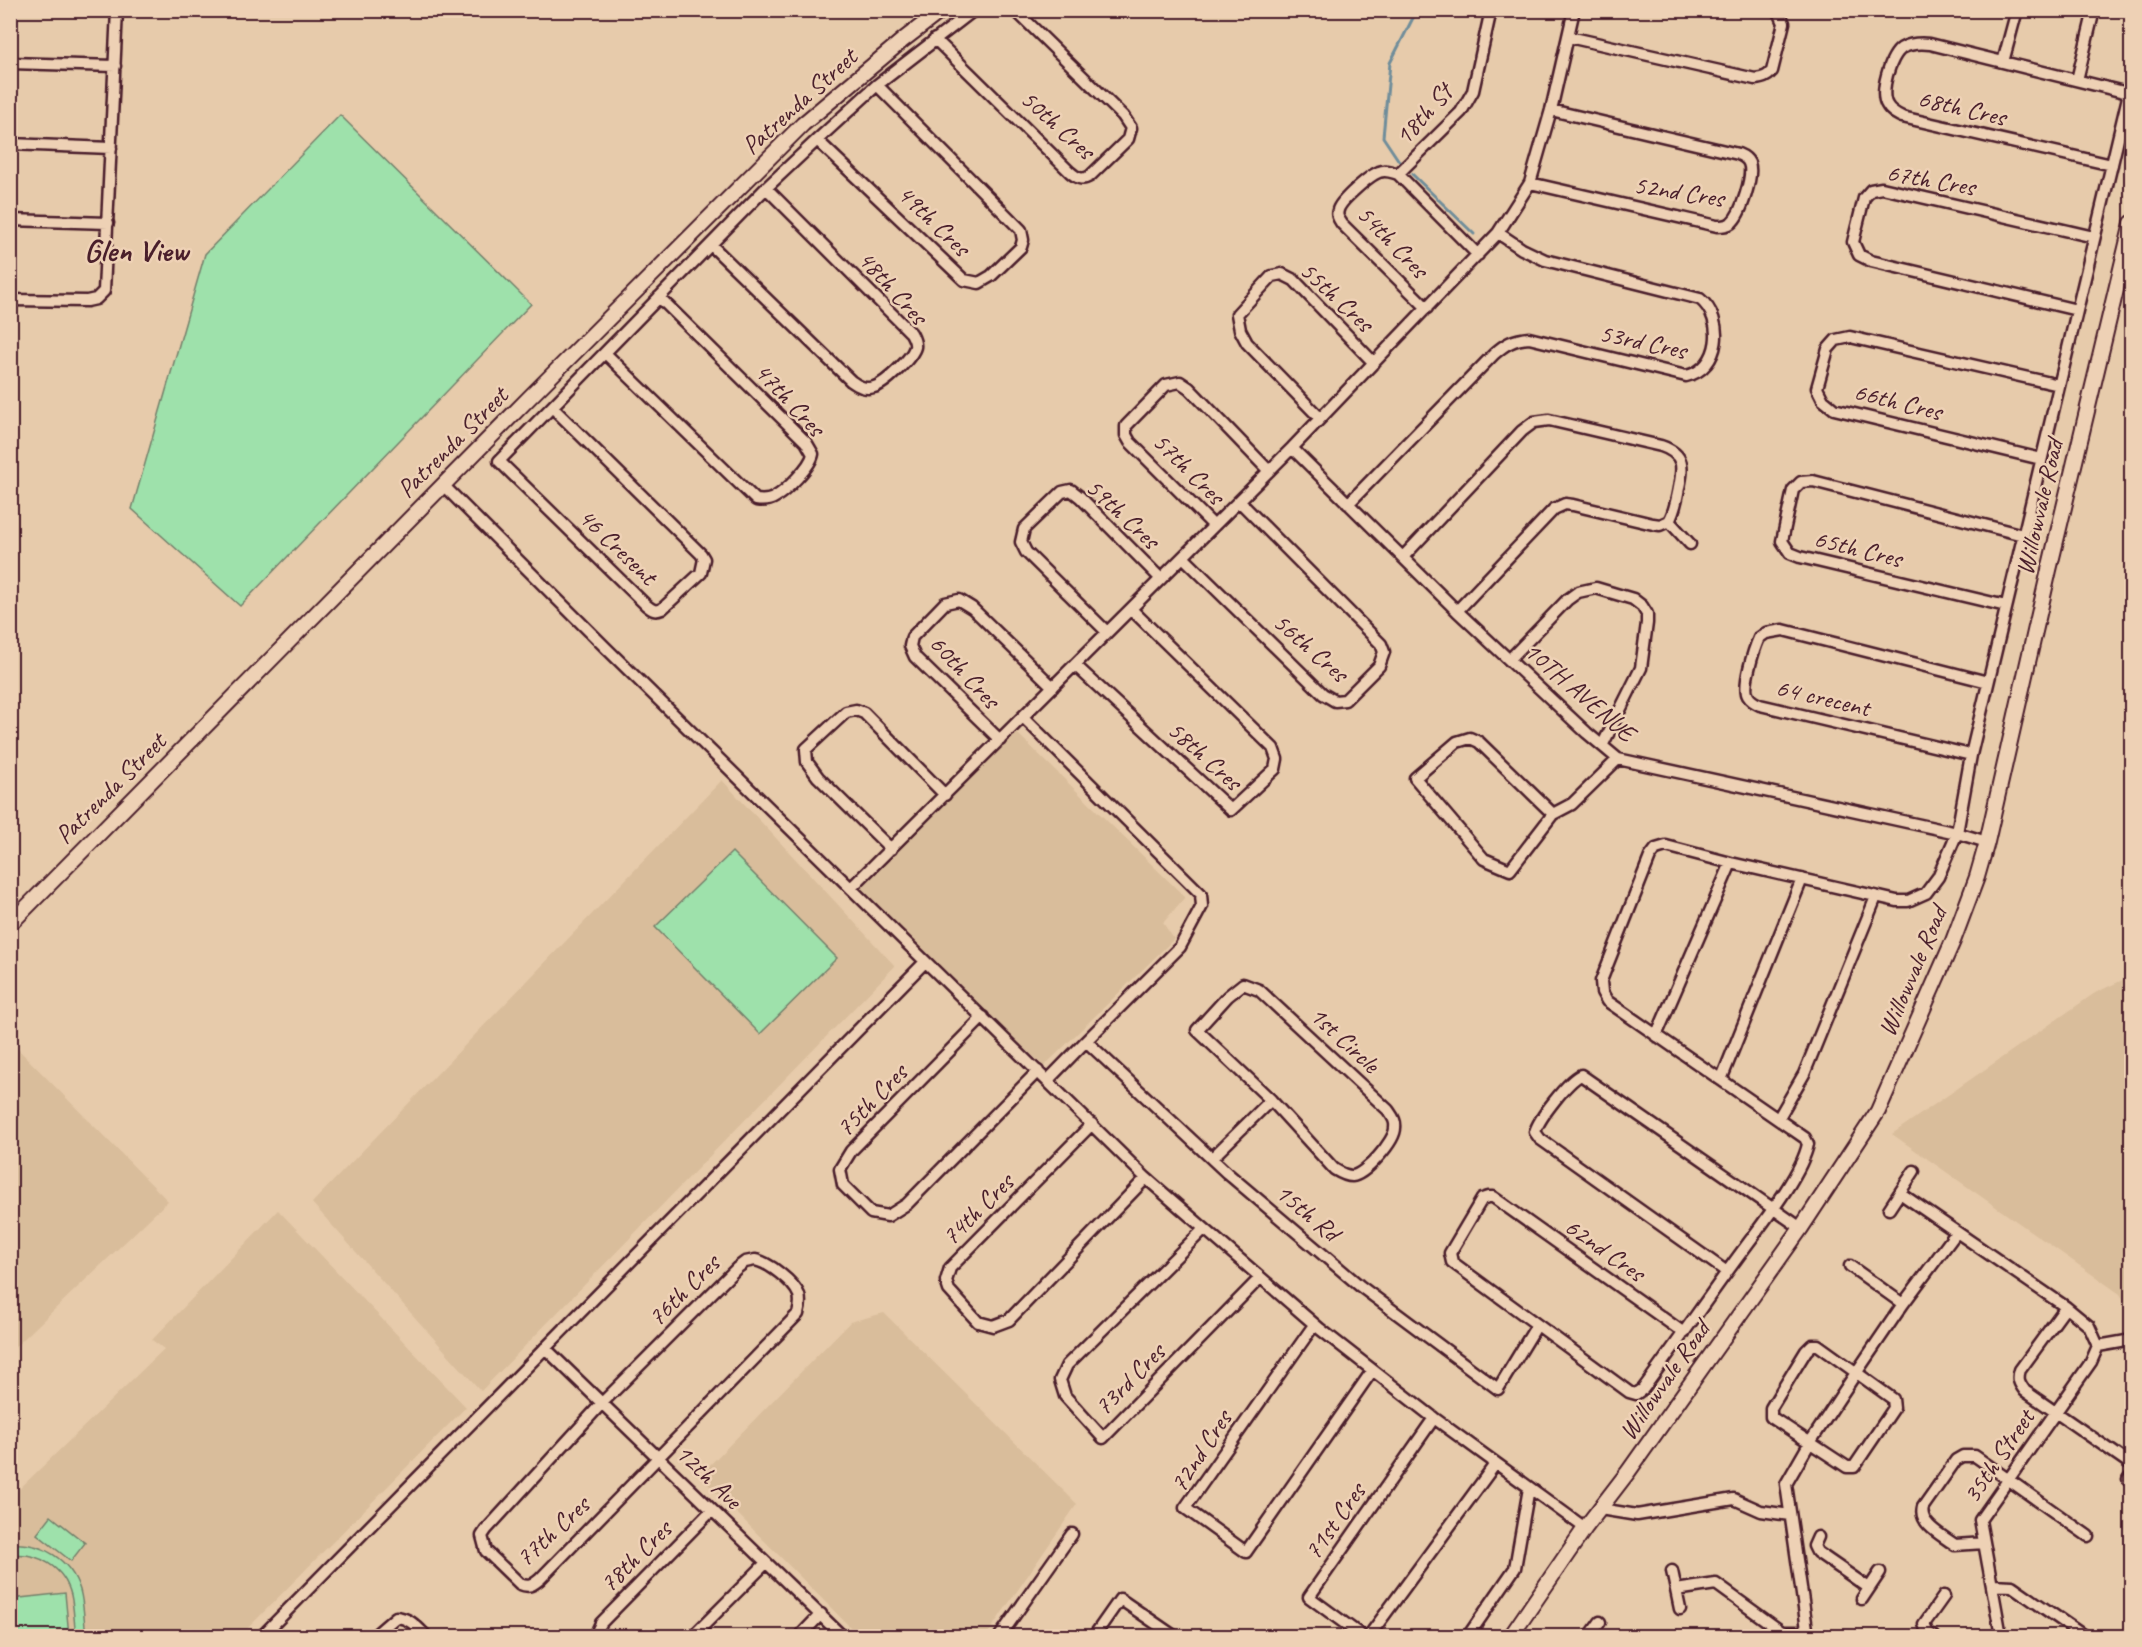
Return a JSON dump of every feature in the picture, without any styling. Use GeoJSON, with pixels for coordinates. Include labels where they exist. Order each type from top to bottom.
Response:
{"type":"FeatureCollection","features":[{"type":"Feature","properties":{"kind":"street"},"geometry":{"type":"LineString","coordinates":[[10,300],[87,301],[96,298],[104,291],[117,10]]}},
{"type":"Feature","properties":{"kind":"street","name":"Patrenda Street"},"geometry":{"type":"LineString","coordinates":[[10,924],[803,124],[942,10]]}},
{"type":"Feature","properties":{"kind":"street"},"geometry":{"type":"LineString","coordinates":[[552,407],[766,188],[817,140],[877,85],[974,10]]}},
{"type":"Feature","properties":{"kind":"street","name":"50th Cres"},"geometry":{"type":"LineString","coordinates":[[935,39],[1070,172],[1076,177],[1086,179],[1128,139],[1131,128],[1123,116],[1015,10]]}},
{"type":"Feature","properties":{"kind":"street","name":"18th St"},"geometry":{"type":"LineString","coordinates":[[1398,174],[1461,112],[1473,91],[1491,10]]}},
{"type":"Feature","properties":{"kind":"street"},"geometry":{"type":"LineString","coordinates":[[852,888],[1292,448],[1498,233],[1530,183],[1551,110],[1574,10]]}},
{"type":"Feature","properties":{"kind":"street"},"geometry":{"type":"LineString","coordinates":[[1569,37],[1755,79],[1768,76],[1772,70],[1784,23],[1776,10]]}},
{"type":"Feature","properties":{"kind":"street"},"geometry":{"type":"LineString","coordinates":[[2003,62],[2017,10]]}},
{"type":"Feature","properties":{"kind":"street"},"geometry":{"type":"LineString","coordinates":[[2077,81],[2094,10]]}},
{"type":"Feature","properties":{"kind":"street","name":"68th Cres"},"geometry":{"type":"LineString","coordinates":[[2112,165],[1902,117],[1893,112],[1885,99],[1884,92],[1891,62],[1896,54],[1911,44],[1930,44],[2130,94]]}},
{"type":"Feature","properties":{"kind":"street"},"geometry":{"type":"LineString","coordinates":[[10,63],[115,66]]}},
{"type":"Feature","properties":{"kind":"street","name":"49th Cres"},"geometry":{"type":"LineString","coordinates":[[817,140],[964,280],[979,283],[992,276],[1020,247],[1023,240],[1021,230],[877,85]]}},
{"type":"Feature","properties":{"kind":"street"},"geometry":{"type":"LineString","coordinates":[[1684,1333],[1773,1209],[1802,1162],[1808,1144],[1805,1137],[1607,1001],[1602,992],[1601,981],[1650,857],[1656,849],[1666,846],[1876,897],[1908,901],[1926,893],[1938,877],[1957,833],[1971,755],[1988,682],[2130,94]]}},
{"type":"Feature","properties":{"kind":"street","name":"52nd Cres"},"geometry":{"type":"LineString","coordinates":[[1530,183],[1717,226],[1733,222],[1744,200],[1751,169],[1745,158],[1738,154],[1551,110]]}},
{"type":"Feature","properties":{"kind":"street"},"geometry":{"type":"LineString","coordinates":[[10,144],[111,148]]}},
{"type":"Feature","properties":{"kind":"street","name":"54th Cres"},"geometry":{"type":"LineString","coordinates":[[1427,308],[1347,230],[1337,216],[1338,209],[1343,202],[1379,172],[1389,171],[1398,174],[1478,255]]}},
{"type":"Feature","properties":{"kind":"street","name":"48th Cres"},"geometry":{"type":"LineString","coordinates":[[711,245],[859,387],[880,385],[910,357],[915,347],[915,340],[911,333],[766,188]]}},
{"type":"Feature","properties":{"kind":"street","name":"67th Cres"},"geometry":{"type":"LineString","coordinates":[[2077,310],[1871,261],[1859,255],[1853,242],[1864,198],[1871,190],[1882,188],[2094,237]]}},
{"type":"Feature","properties":{"kind":"street"},"geometry":{"type":"LineString","coordinates":[[10,220],[108,223]]}},
{"type":"Feature","properties":{"kind":"street","name":"Willowvale Road"},"geometry":{"type":"LineString","coordinates":[[1510,1636],[1801,1228],[1878,1111],[1953,940],[1977,877],[2132,223]]}},
{"type":"Feature","properties":{"kind":"street","name":"53rd Cres"},"geometry":{"type":"LineString","coordinates":[[1348,504],[1494,354],[1512,341],[1529,338],[1686,376],[1695,375],[1704,369],[1716,343],[1717,329],[1715,318],[1700,299],[1545,260],[1522,249],[1498,233]]}},
{"type":"Feature","properties":{"kind":"street","name":"55th Cres"},"geometry":{"type":"LineString","coordinates":[[1320,418],[1247,343],[1240,330],[1237,314],[1272,276],[1282,274],[1294,280],[1374,363]]}},
{"type":"Feature","properties":{"kind":"street","name":"47th Cres"},"geometry":{"type":"LineString","coordinates":[[605,353],[756,500],[768,500],[775,497],[808,465],[813,454],[806,442],[659,297]]}},
{"type":"Feature","properties":{"kind":"street","name":"66th Cres"},"geometry":{"type":"LineString","coordinates":[[2041,459],[1834,409],[1823,400],[1817,388],[1828,349],[1836,340],[1850,337],[2059,385]]}},
{"type":"Feature","properties":{"kind":"street","name":"57th Cres"},"geometry":{"type":"LineString","coordinates":[[1214,526],[1130,442],[1126,435],[1126,426],[1166,385],[1180,382],[1189,388],[1269,471]]}},
{"type":"Feature","properties":{"kind":"street","name":"46 Cresent"},"geometry":{"type":"LineString","coordinates":[[552,407],[704,559],[701,573],[662,609],[652,610],[646,605],[499,461],[552,407]]}},
{"type":"Feature","properties":{"kind":"street"},"geometry":{"type":"LineString","coordinates":[[1403,557],[1522,431],[1542,420],[1661,446],[1676,454],[1681,461],[1683,471],[1674,512],[1669,521],[1660,525],[1573,505],[1559,506],[1457,611]]}},
{"type":"Feature","properties":{"kind":"street","name":"10TH AVENUE"},"geometry":{"type":"LineString","coordinates":[[1292,448],[1457,611],[1587,733],[1603,744],[1618,759],[1957,833],[1987,842]]}},
{"type":"Feature","properties":{"kind":"street","name":"65th Cres"},"geometry":{"type":"LineString","coordinates":[[2006,606],[1790,553],[1782,541],[1793,490],[1801,482],[1813,481],[2023,536]]}},
{"type":"Feature","properties":{"kind":"street"},"geometry":{"type":"LineString","coordinates":[[443,485],[1146,1178],[1314,1325],[1434,1418],[1585,1528]]}},
{"type":"Feature","properties":{"kind":"street","name":"59th Cres"},"geometry":{"type":"LineString","coordinates":[[1107,633],[1026,552],[1021,542],[1024,530],[1062,492],[1071,490],[1080,497],[1161,579]]}},
{"type":"Feature","properties":{"kind":"street","name":"56th Cres"},"geometry":{"type":"LineString","coordinates":[[1183,557],[1323,694],[1335,701],[1345,700],[1379,666],[1384,652],[1381,644],[1239,501]]}},
{"type":"Feature","properties":{"kind":"street"},"geometry":{"type":"LineString","coordinates":[[1669,521],[1690,544]]}},
{"type":"Feature","properties":{"kind":"street"},"geometry":{"type":"LineString","coordinates":[[1509,660],[1567,600],[1578,592],[1596,588],[1607,590],[1633,599],[1642,606],[1647,614],[1647,622],[1641,668],[1603,744]]}},
{"type":"Feature","properties":{"kind":"street","name":"60th Cres"},"geometry":{"type":"LineString","coordinates":[[1000,740],[915,657],[910,646],[912,637],[945,603],[959,600],[972,608],[1053,687]]}},
{"type":"Feature","properties":{"kind":"street","name":"58th Cres"},"geometry":{"type":"LineString","coordinates":[[1075,665],[1231,810],[1275,769],[1277,759],[1273,748],[1131,609]]}},
{"type":"Feature","properties":{"kind":"street","name":"64 crecent"},"geometry":{"type":"LineString","coordinates":[[1971,755],[1760,705],[1746,694],[1746,686],[1760,638],[1766,633],[1783,630],[1988,682]]}},
{"type":"Feature","properties":{"kind":"street"},"geometry":{"type":"LineString","coordinates":[[891,849],[818,777],[807,762],[806,749],[846,712],[856,710],[864,713],[945,795]]}},
{"type":"Feature","properties":{"kind":"street"},"geometry":{"type":"LineString","coordinates":[[1023,717],[1201,894],[1202,906],[1180,947],[1048,1080]]}},
{"type":"Feature","properties":{"kind":"street"},"geometry":{"type":"LineString","coordinates":[[1553,814],[1479,742],[1470,738],[1457,742],[1415,778],[1484,859],[1510,870],[1553,814],[1572,804],[1618,759]]}},
{"type":"Feature","properties":{"kind":"street"},"geometry":{"type":"LineString","coordinates":[[1656,1036],[1731,863]]}},
{"type":"Feature","properties":{"kind":"street"},"geometry":{"type":"LineString","coordinates":[[1721,1080],[1802,879]]}},
{"type":"Feature","properties":{"kind":"street"},"geometry":{"type":"LineString","coordinates":[[1778,1119],[1804,1074],[1876,897]]}},
{"type":"Feature","properties":{"kind":"street"},"geometry":{"type":"LineString","coordinates":[[262,1636],[925,962]]}},
{"type":"Feature","properties":{"kind":"street","name":"1st Circle"},"geometry":{"type":"LineString","coordinates":[[1244,984],[1259,990],[1388,1110],[1394,1119],[1395,1129],[1388,1145],[1362,1173],[1352,1176],[1343,1174],[1334,1169],[1271,1100],[1197,1029],[1228,996],[1244,984]]}},
{"type":"Feature","properties":{"kind":"street","name":"75th Cres"},"geometry":{"type":"LineString","coordinates":[[983,1017],[851,1151],[840,1168],[843,1185],[871,1213],[888,1216],[907,1204],[1038,1071]]}},
{"type":"Feature","properties":{"kind":"street","name":"15th Rd"},"geometry":{"type":"LineString","coordinates":[[1086,1041],[1212,1158],[1360,1286],[1498,1389],[1537,1326]]}},
{"type":"Feature","properties":{"kind":"street"},"geometry":{"type":"LineString","coordinates":[[1727,1272],[1545,1143],[1535,1132],[1539,1123],[1573,1079],[1581,1075],[1801,1228]]}},
{"type":"Feature","properties":{"kind":"street"},"geometry":{"type":"LineString","coordinates":[[1212,1158],[1271,1100]]}},
{"type":"Feature","properties":{"kind":"street","name":"74th Cres"},"geometry":{"type":"LineString","coordinates":[[1092,1124],[950,1268],[945,1281],[949,1290],[978,1322],[993,1326],[1009,1320],[1146,1178]]}},
{"type":"Feature","properties":{"kind":"street"},"geometry":{"type":"LineString","coordinates":[[1889,1209],[1914,1171]]}},
{"type":"Feature","properties":{"kind":"street"},"geometry":{"type":"LineString","coordinates":[[1900,1193],[1956,1233],[1998,1258],[2066,1307],[2089,1326],[2098,1346],[2132,1340]]}},
{"type":"Feature","properties":{"kind":"street","name":"62nd Cres"},"geometry":{"type":"LineString","coordinates":[[1493,1197],[1684,1333],[1643,1389],[1636,1394],[1629,1392],[1452,1262],[1450,1259],[1452,1250],[1485,1198],[1493,1197]]}},
{"type":"Feature","properties":{"kind":"street","name":"73rd Cres"},"geometry":{"type":"LineString","coordinates":[[1204,1229],[1067,1365],[1060,1380],[1065,1396],[1103,1438],[1260,1278]]}},
{"type":"Feature","properties":{"kind":"street"},"geometry":{"type":"LineString","coordinates":[[1676,1590],[1716,1584],[1782,1632],[1807,1634],[1785,1487],[1809,1444],[1903,1304],[1956,1233]]}},
{"type":"Feature","properties":{"kind":"street","name":"76th Cres"},"geometry":{"type":"LineString","coordinates":[[603,1402],[736,1268],[745,1262],[764,1261],[796,1290],[800,1305],[798,1314],[792,1322],[658,1457]]}},
{"type":"Feature","properties":{"kind":"street"},"geometry":{"type":"LineString","coordinates":[[1850,1266],[1903,1304]]}},
{"type":"Feature","properties":{"kind":"street"},"geometry":{"type":"LineString","coordinates":[[2066,1307],[2020,1370],[2019,1384],[2025,1391],[2132,1465]]}},
{"type":"Feature","properties":{"kind":"street","name":"72nd Cres"},"geometry":{"type":"LineString","coordinates":[[1314,1325],[1185,1508],[1246,1552],[1372,1371]]}},
{"type":"Feature","properties":{"kind":"street"},"geometry":{"type":"LineString","coordinates":[[1812,1345],[1818,1345],[1855,1376],[1893,1399],[1894,1408],[1854,1467],[1847,1467],[1809,1444],[1770,1414],[1806,1351],[1812,1345]]}},
{"type":"Feature","properties":{"kind":"street","name":"35th Street"},"geometry":{"type":"LineString","coordinates":[[2001,1636],[1980,1520],[2091,1362],[2098,1346]]}},
{"type":"Feature","properties":{"kind":"street","name":"12th Ave"},"geometry":{"type":"LineString","coordinates":[[545,1348],[842,1636]]}},
{"type":"Feature","properties":{"kind":"street","name":"77th Cres"},"geometry":{"type":"LineString","coordinates":[[603,1402],[486,1530],[482,1536],[486,1551],[520,1584],[526,1587],[532,1586],[658,1457]]}},
{"type":"Feature","properties":{"kind":"street","name":"71st Cres"},"geometry":{"type":"LineString","coordinates":[[1362,1636],[1309,1597],[1434,1418]]}},
{"type":"Feature","properties":{"kind":"street"},"geometry":{"type":"LineString","coordinates":[[1984,1543],[1955,1545],[1924,1520],[1921,1513],[1923,1506],[1956,1460],[1963,1456],[1975,1456],[2088,1536]]}},
{"type":"Feature","properties":{"kind":"street"},"geometry":{"type":"LineString","coordinates":[[1369,1636],[1496,1463]]}},
{"type":"Feature","properties":{"kind":"street"},"geometry":{"type":"LineString","coordinates":[[1468,1636],[1515,1568],[1529,1488]]}},
{"type":"Feature","properties":{"kind":"street"},"geometry":{"type":"LineString","coordinates":[[1600,1509],[1637,1515],[1734,1499],[1761,1511],[1790,1515]]}},
{"type":"Feature","properties":{"kind":"street","name":"78th Cres"},"geometry":{"type":"LineString","coordinates":[[595,1636],[601,1623],[712,1510]]}},
{"type":"Feature","properties":{"kind":"street"},"geometry":{"type":"LineString","coordinates":[[1000,1636],[1072,1534]]}},
{"type":"Feature","properties":{"kind":"street"},"geometry":{"type":"LineString","coordinates":[[1795,1548],[1816,1542],[1817,1552],[1869,1588]]}},
{"type":"Feature","properties":{"kind":"street"},"geometry":{"type":"LineString","coordinates":[[693,1636],[766,1563]]}},
{"type":"Feature","properties":{"kind":"street"},"geometry":{"type":"LineString","coordinates":[[1672,1571],[1680,1609]]}},
{"type":"Feature","properties":{"kind":"street"},"geometry":{"type":"LineString","coordinates":[[1862,1599],[1880,1572]]}},
{"type":"Feature","properties":{"kind":"street"},"geometry":{"type":"LineString","coordinates":[[1992,1585],[2012,1586],[2084,1636]]}},
{"type":"Feature","properties":{"kind":"street"},"geometry":{"type":"LineString","coordinates":[[1933,1636],[1927,1632],[1924,1624],[1944,1596]]}},
{"type":"Feature","properties":{"kind":"street"},"geometry":{"type":"LineString","coordinates":[[1094,1636],[1120,1599],[1173,1636]]}},
{"type":"Feature","properties":{"kind":"street"},"geometry":{"type":"LineString","coordinates":[[800,1636],[821,1614]]}},
{"type":"Feature","properties":{"kind":"street"},"geometry":{"type":"LineString","coordinates":[[374,1636],[396,1617],[404,1617],[413,1622],[426,1636]]}},
{"type":"Feature","properties":{"kind":"street"},"geometry":{"type":"LineString","coordinates":[[1590,1636],[1600,1622]]}},
{"type":"Feature","properties":{"kind":"shaded area"},"geometry":{"type":"Polygon","coordinates":[[[1014,730],[1185,897],[1163,923],[1174,939],[1044,1066],[915,947],[857,887],[1014,730]]]}},
{"type":"Feature","properties":{"kind":"shaded area"},"geometry":{"type":"Polygon","coordinates":[[[722,780],[895,966],[481,1391],[312,1203],[722,780]]]}},
{"type":"Feature","properties":{"kind":"shaded area"},"geometry":{"type":"Polygon","coordinates":[[[2131,976],[2131,1313],[2120,1294],[1892,1134],[2095,993],[2131,976]]]}},
{"type":"Feature","properties":{"kind":"shaded area"},"geometry":{"type":"Polygon","coordinates":[[[11,1042],[168,1201],[11,1351],[11,1042]]]}},
{"type":"Feature","properties":{"kind":"shaded area"},"geometry":{"type":"Polygon","coordinates":[[[278,1210],[466,1407],[240,1636],[11,1636],[11,1497],[164,1349],[152,1340],[278,1210]]]}},
{"type":"Feature","properties":{"kind":"shaded area"},"geometry":{"type":"Polygon","coordinates":[[[884,1313],[1077,1504],[986,1636],[859,1636],[705,1481],[711,1475],[706,1469],[850,1322],[884,1313]]]}},
{"type":"Feature","properties":{"kind":"green space"},"geometry":{"type":"Polygon","coordinates":[[[340,115],[531,304],[240,606],[132,509],[205,254],[340,115]]]}},
{"type":"Feature","properties":{"kind":"green space"},"geometry":{"type":"Polygon","coordinates":[[[732,852],[837,958],[760,1034],[655,927],[732,852]]]}},
{"type":"Feature","properties":{"kind":"green space"},"geometry":{"type":"Polygon","coordinates":[[[51,1516],[85,1543],[71,1561],[37,1534],[51,1516]]]}},
{"type":"Feature","properties":{"kind":"green space"},"geometry":{"type":"Polygon","coordinates":[[[11,1544],[44,1549],[62,1561],[70,1570],[80,1590],[86,1636],[76,1636],[71,1595],[68,1585],[56,1569],[31,1556],[11,1555],[11,1544]]]}},
{"type":"Feature","properties":{"kind":"green space"},"geometry":{"type":"Polygon","coordinates":[[[65,1593],[69,1636],[11,1636],[11,1599],[65,1593]]]}},
{"type":"Feature","properties":{"kind":"waterway"},"geometry":{"type":"LineString","coordinates":[[1399,161],[1383,137],[1390,63],[1417,10]]}},
{"type":"Feature","properties":{"kind":"waterway"},"geometry":{"type":"LineString","coordinates":[[1412,174],[1474,234]]}},
{"type":"Feature","properties":{"kind":"district","name":"Glen View"},"geometry":{"type":"Point","coordinates":[136,250]}}]}
